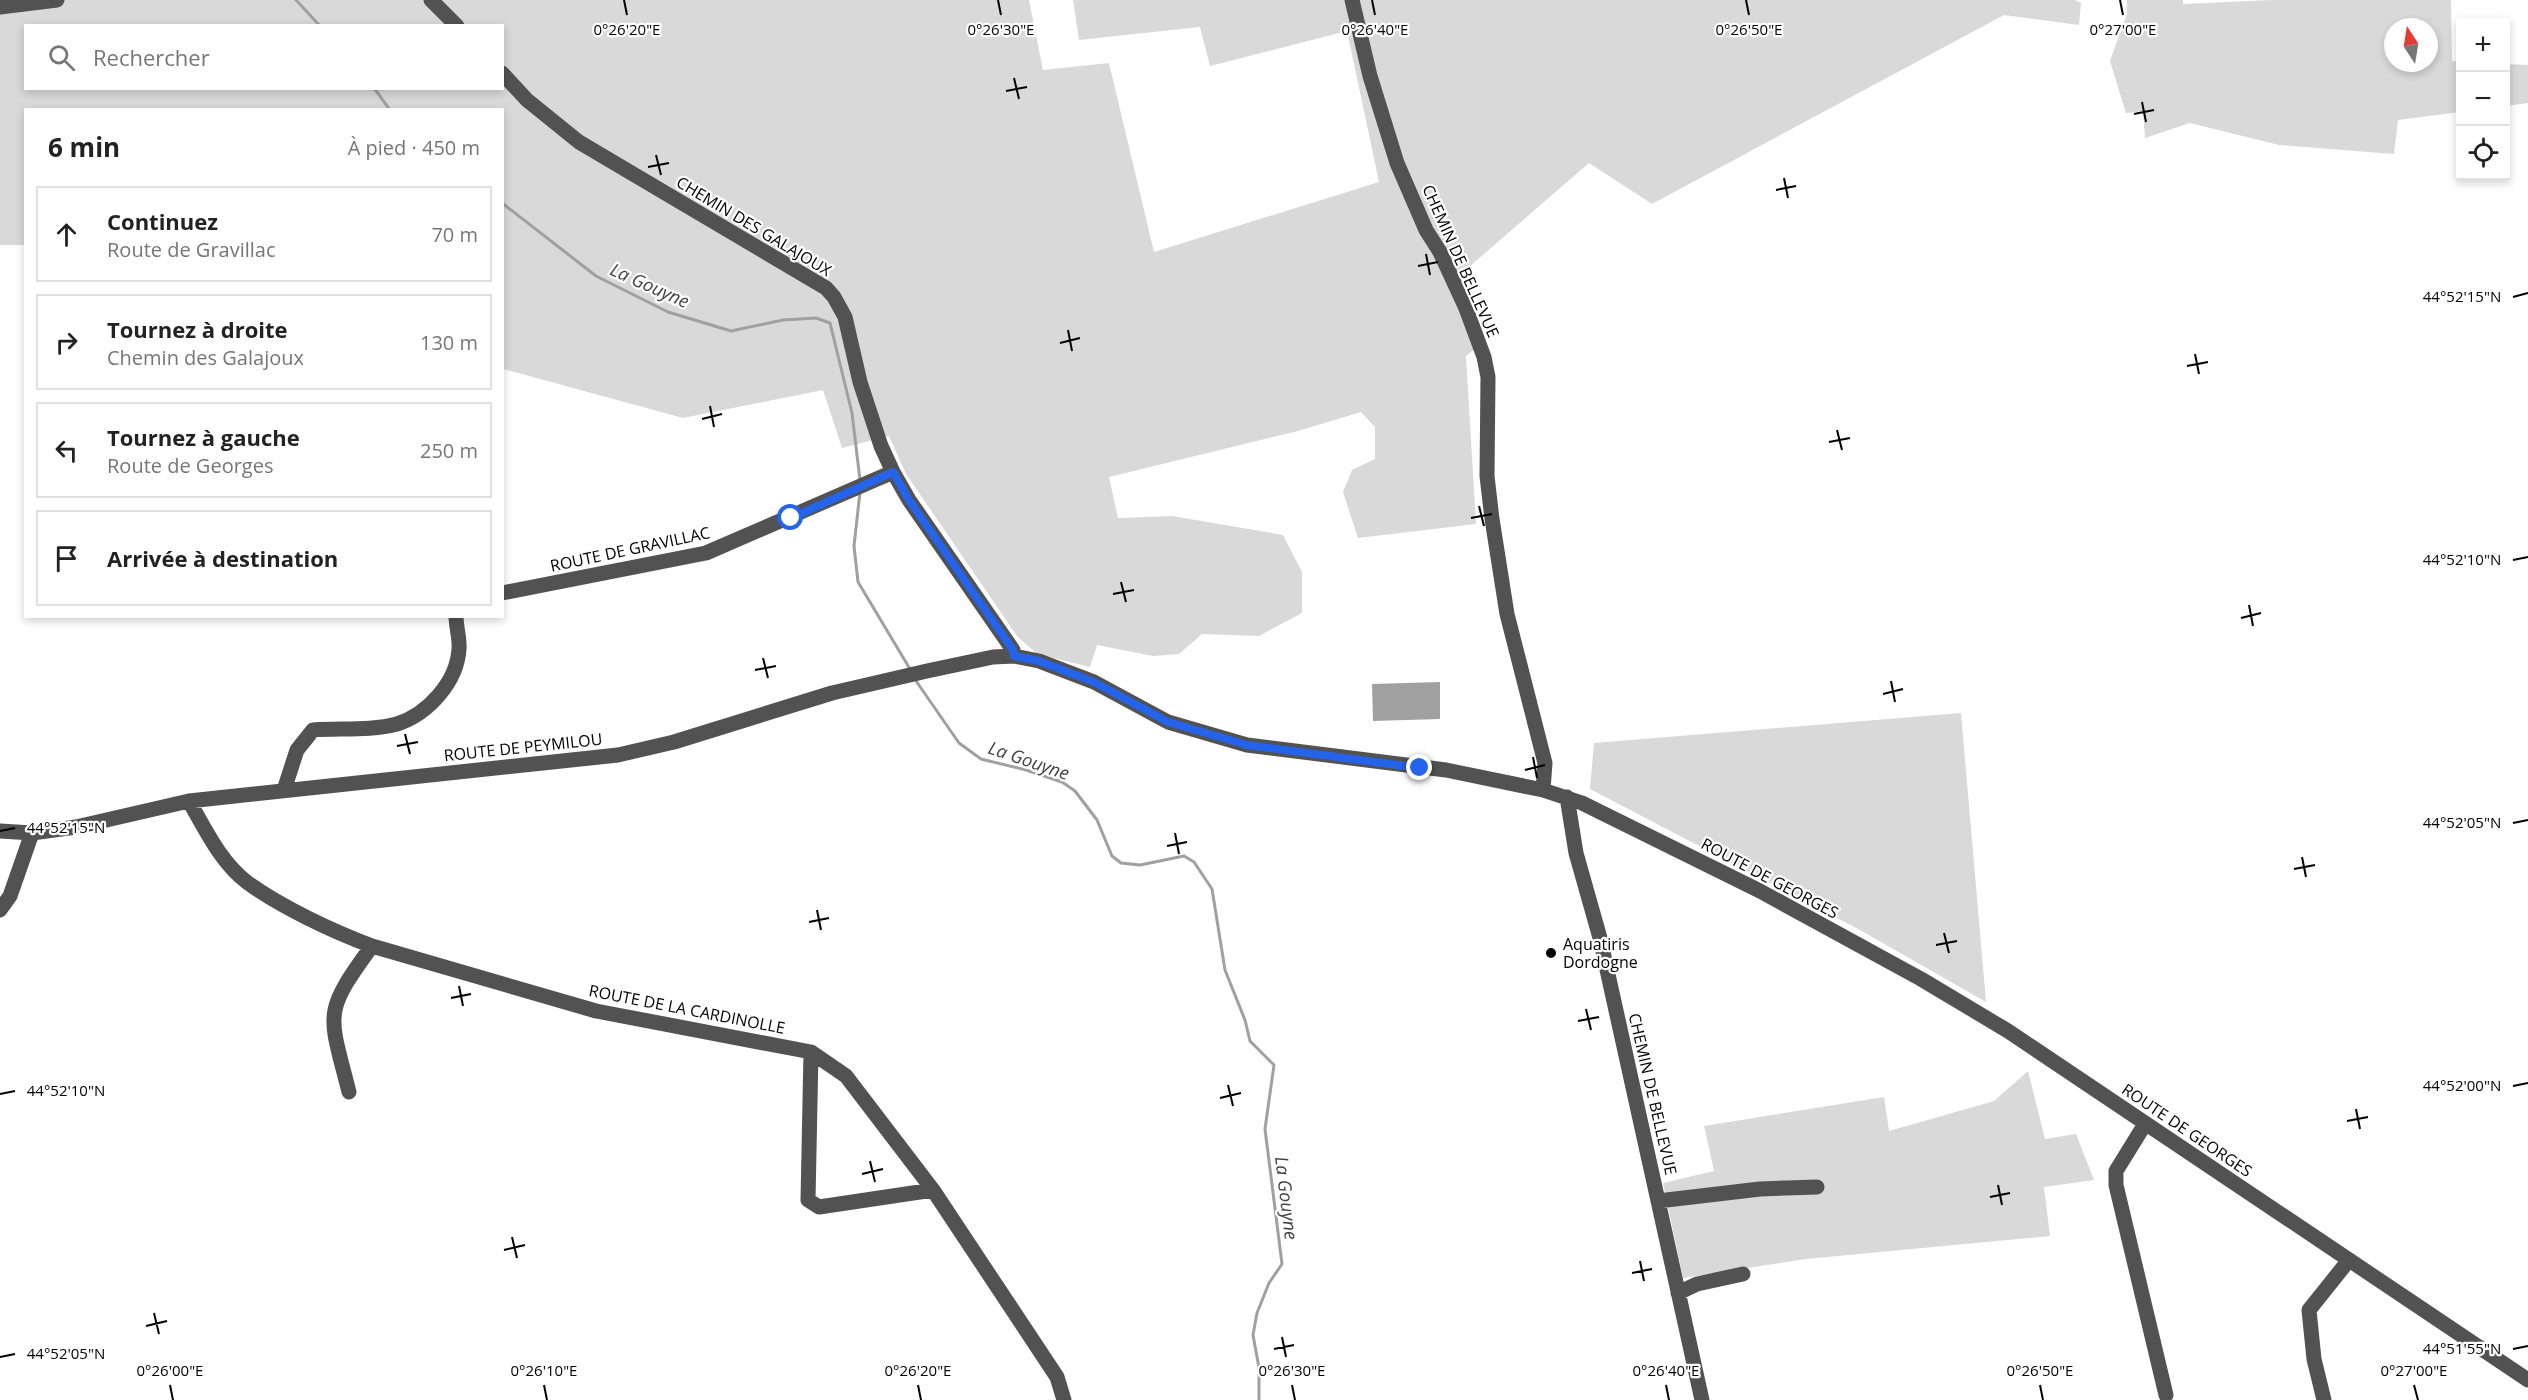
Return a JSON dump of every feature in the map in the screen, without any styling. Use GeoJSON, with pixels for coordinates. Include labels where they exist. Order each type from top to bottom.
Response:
{"type":"FeatureCollection","features":[{"type":"Feature","properties":{"kind":"street"},"geometry":{"type":"LineString","coordinates":[[0,7],[57,0]]}},
{"type":"Feature","properties":{"kind":"street"},"geometry":{"type":"LineString","coordinates":[[431,0],[455,24]]}},
{"type":"Feature","properties":{"kind":"street","name":"CHEMIN DE BELLEVUE"},"geometry":{"type":"LineString","coordinates":[[1352,0],[1370,76],[1397,163],[1426,230],[1440,252],[1465,306],[1484,357],[1488,377],[1487,476],[1492,519],[1507,614],[1545,763],[1543,790]]}},
{"type":"Feature","properties":{"kind":"street","name":"CHEMIN DES GALAJOUX"},"geometry":{"type":"LineString","coordinates":[[504,75],[527,100],[579,142],[826,288],[834,297],[845,316],[860,382],[881,446],[893,472],[909,500],[1013,650],[1014,656]]}},
{"type":"Feature","properties":{"kind":"street","name":"ROUTE DE GRAVILLAC"},"geometry":{"type":"LineString","coordinates":[[504,592],[706,553],[893,472]]}},
{"type":"Feature","properties":{"kind":"street"},"geometry":{"type":"LineString","coordinates":[[284,790],[297,750],[313,729],[397,724],[428,705],[443,691],[453,675],[459,649],[456,618]]}},
{"type":"Feature","properties":{"kind":"street","name":"ROUTE DE GEORGES"},"geometry":{"type":"LineString","coordinates":[[901,677],[993,657],[1014,656],[1039,661],[1094,682],[1168,722],[1247,745],[1446,770],[1543,790],[1604,812],[1760,891],[1921,979],[2008,1031],[2528,1380]]}},
{"type":"Feature","properties":{"kind":"street","name":"ROUTE DE PEYMILOU"},"geometry":{"type":"LineString","coordinates":[[0,831],[32,833],[76,827],[189,801],[618,755],[674,742],[832,693],[901,677]]}},
{"type":"Feature","properties":{"kind":"street","name":"CHEMIN DE BELLEVUE"},"geometry":{"type":"LineString","coordinates":[[1567,797],[1576,853],[1600,938],[1702,1400]]}},
{"type":"Feature","properties":{"kind":"street","name":"ROUTE DE LA CARDINOLLE"},"geometry":{"type":"LineString","coordinates":[[189,801],[216,848],[247,882],[336,932],[372,946],[596,1011],[811,1052],[846,1076],[933,1190],[1057,1377],[1064,1400]]}},
{"type":"Feature","properties":{"kind":"street"},"geometry":{"type":"LineString","coordinates":[[0,910],[10,896],[32,833]]}},
{"type":"Feature","properties":{"kind":"street"},"geometry":{"type":"LineString","coordinates":[[349,1092],[332,1026],[333,1010],[338,994],[372,946]]}},
{"type":"Feature","properties":{"kind":"street"},"geometry":{"type":"LineString","coordinates":[[811,1052],[808,1200],[819,1207],[933,1190]]}},
{"type":"Feature","properties":{"kind":"street"},"geometry":{"type":"LineString","coordinates":[[2145,1124],[2116,1171],[2116,1185],[2166,1395]]}},
{"type":"Feature","properties":{"kind":"street"},"geometry":{"type":"LineString","coordinates":[[1658,1201],[1760,1189],[1817,1187]]}},
{"type":"Feature","properties":{"kind":"street"},"geometry":{"type":"LineString","coordinates":[[2324,1400],[2314,1359],[2309,1310],[2349,1260]]}},
{"type":"Feature","properties":{"kind":"street"},"geometry":{"type":"LineString","coordinates":[[1678,1293],[1697,1284],[1743,1274]]}},
{"type":"Feature","properties":{"kind":"shaded area"},"geometry":{"type":"Polygon","coordinates":[[[0,0],[1029,0],[1043,70],[1109,63],[1154,252],[1379,182],[1347,31],[1210,66],[1200,27],[1079,40],[1073,0],[2075,0],[2081,3],[2079,25],[2004,15],[1652,204],[1589,163],[1469,267],[1480,345],[1466,356],[1476,524],[1358,538],[1343,492],[1352,470],[1375,459],[1375,427],[1361,412],[1298,431],[1109,477],[1118,518],[1172,516],[1283,535],[1302,572],[1302,613],[1259,636],[1202,634],[1179,654],[1153,656],[1097,645],[1090,667],[1037,654],[1017,636],[906,474],[889,436],[842,448],[823,390],[683,418],[504,369],[504,108],[24,108],[24,245],[0,245],[0,0]]]}},
{"type":"Feature","properties":{"kind":"shaded area"},"geometry":{"type":"Polygon","coordinates":[[[2127,0],[2183,0],[2183,4],[2272,0],[2451,0],[2452,61],[2456,62],[2456,113],[2398,120],[2394,154],[2279,145],[2190,123],[2145,138],[2143,111],[2126,113],[2110,61],[2127,14],[2127,0]]]}},
{"type":"Feature","properties":{"kind":"shaded area"},"geometry":{"type":"Polygon","coordinates":[[[2510,64],[2528,65],[2528,103],[2510,105],[2510,64]]]}},
{"type":"Feature","properties":{"kind":"shaded area"},"geometry":{"type":"Polygon","coordinates":[[[1440,682],[1440,719],[1373,721],[1372,684],[1440,682]]]}},
{"type":"Feature","properties":{"kind":"shaded area"},"geometry":{"type":"Polygon","coordinates":[[[1961,713],[1986,1002],[1860,930],[1590,789],[1594,743],[1961,713]]]}},
{"type":"Feature","properties":{"kind":"shaded area"},"geometry":{"type":"Polygon","coordinates":[[[2028,1071],[2045,1139],[2076,1134],[2094,1180],[2044,1187],[2050,1236],[1806,1259],[1683,1278],[1663,1183],[1714,1171],[1704,1126],[1884,1097],[1889,1131],[1994,1101],[2028,1071]]]}},
{"type":"Feature","properties":{"kind":"waterway","name":"La Gouyne"},"geometry":{"type":"LineString","coordinates":[[296,0],[318,24]]}},
{"type":"Feature","properties":{"kind":"waterway","name":"La Gouyne"},"geometry":{"type":"LineString","coordinates":[[375,90],[389,108]]}},
{"type":"Feature","properties":{"kind":"waterway","name":"La Gouyne"},"geometry":{"type":"LineString","coordinates":[[504,205],[596,276],[668,312],[731,331],[783,320],[816,318],[830,323],[852,413],[860,480]]}},
{"type":"Feature","properties":{"kind":"waterway","name":"La Gouyne"},"geometry":{"type":"LineString","coordinates":[[860,492],[854,546],[858,582],[910,669]]}},
{"type":"Feature","properties":{"kind":"waterway","name":"La Gouyne"},"geometry":{"type":"LineString","coordinates":[[914,678],[959,743],[981,759],[1062,782],[1075,791],[1097,820],[1112,856],[1121,863],[1140,865],[1184,856],[1194,862],[1212,889],[1225,970],[1245,1020],[1250,1041],[1274,1065],[1265,1129],[1282,1264],[1269,1283],[1257,1313],[1253,1335],[1259,1368],[1259,1400]]}},
{"type":"Feature","properties":{"kind":"place","name":"Aquatiris Dordogne"},"geometry":{"type":"Point","coordinates":[1551,953]}},
{"type":"Feature","properties":{"kind":"route"},"geometry":{"type":"LineString","coordinates":[[791,518],[893,472],[909,500],[1013,650],[1014,656],[1039,661],[1094,682],[1168,722],[1247,745],[1420,768]]}}]}
